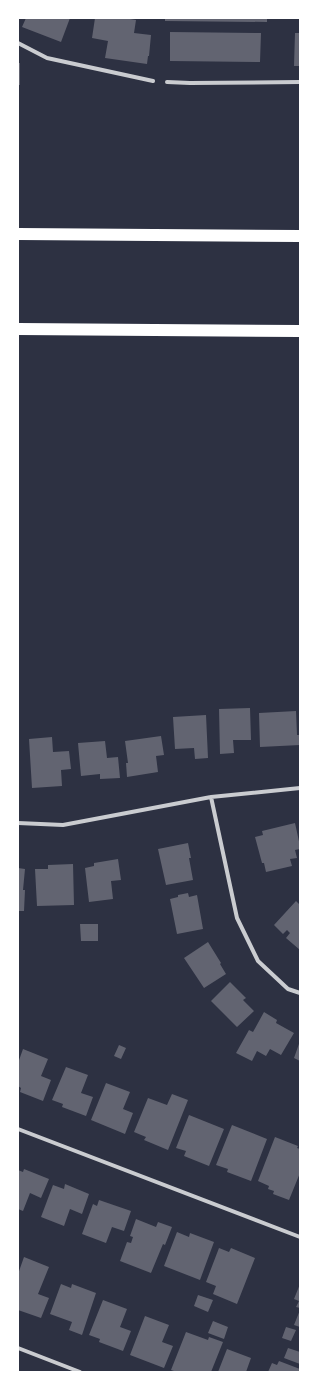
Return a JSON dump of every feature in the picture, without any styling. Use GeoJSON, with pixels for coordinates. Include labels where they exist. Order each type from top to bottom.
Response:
{"type":"FeatureCollection","features":[{"type":"Feature","properties":{"kind":"highway"},"geometry":{"type":"LineString","coordinates":[[18,234],[300,236]]}},
{"type":"Feature","properties":{"kind":"highway"},"geometry":{"type":"LineString","coordinates":[[18,329],[300,331]]}},
{"type":"Feature","properties":{"kind":"street"},"geometry":{"type":"LineString","coordinates":[[18,43],[47,58],[153,81]]}},
{"type":"Feature","properties":{"kind":"street"},"geometry":{"type":"LineString","coordinates":[[167,82],[190,84],[300,82]]}},
{"type":"Feature","properties":{"kind":"street"},"geometry":{"type":"LineString","coordinates":[[18,823],[64,825],[211,797],[300,788]]}},
{"type":"Feature","properties":{"kind":"street"},"geometry":{"type":"LineString","coordinates":[[211,797],[237,918],[258,961],[288,989],[300,993]]}},
{"type":"Feature","properties":{"kind":"street"},"geometry":{"type":"LineString","coordinates":[[18,1128],[300,1237]]}},
{"type":"Feature","properties":{"kind":"street"},"geometry":{"type":"LineString","coordinates":[[18,1348],[80,1372]]}},
{"type":"Feature","properties":{"kind":"building"},"geometry":{"type":"Polygon","coordinates":[[[26,18],[70,18],[61,42],[22,27],[26,18]]]}},
{"type":"Feature","properties":{"kind":"building"},"geometry":{"type":"Polygon","coordinates":[[[95,18],[124,18],[136,20],[134,33],[151,35],[147,64],[105,58],[108,41],[92,38],[95,18]]]}},
{"type":"Feature","properties":{"kind":"building"},"geometry":{"type":"Polygon","coordinates":[[[165,18],[267,18],[267,22],[165,21],[165,18]]]}},
{"type":"Feature","properties":{"kind":"building"},"geometry":{"type":"Polygon","coordinates":[[[170,32],[261,33],[260,62],[170,61],[170,32]]]}},
{"type":"Feature","properties":{"kind":"building"},"geometry":{"type":"Polygon","coordinates":[[[295,33],[300,33],[300,66],[294,66],[295,33]]]}},
{"type":"Feature","properties":{"kind":"building"},"geometry":{"type":"Polygon","coordinates":[[[18,63],[20,63],[20,85],[18,85],[18,63]]]}},
{"type":"Feature","properties":{"kind":"building"},"geometry":{"type":"Polygon","coordinates":[[[250,708],[251,740],[233,740],[234,753],[220,754],[219,709],[250,708]]]}},
{"type":"Feature","properties":{"kind":"building"},"geometry":{"type":"Polygon","coordinates":[[[296,711],[297,735],[299,735],[300,745],[260,747],[259,713],[296,711]]]}},
{"type":"Feature","properties":{"kind":"building"},"geometry":{"type":"Polygon","coordinates":[[[206,715],[208,758],[195,759],[194,748],[175,749],[173,717],[206,715]]]}},
{"type":"Feature","properties":{"kind":"building"},"geometry":{"type":"Polygon","coordinates":[[[161,736],[164,755],[156,756],[158,772],[127,777],[126,763],[128,763],[125,741],[161,736]]]}},
{"type":"Feature","properties":{"kind":"building"},"geometry":{"type":"Polygon","coordinates":[[[52,737],[53,752],[69,751],[71,769],[61,770],[62,786],[32,788],[29,739],[52,737]]]}},
{"type":"Feature","properties":{"kind":"building"},"geometry":{"type":"Polygon","coordinates":[[[105,741],[107,758],[118,757],[120,778],[100,779],[100,774],[81,776],[78,743],[105,741]]]}},
{"type":"Feature","properties":{"kind":"building"},"geometry":{"type":"Polygon","coordinates":[[[295,823],[300,846],[300,849],[295,850],[297,858],[290,859],[292,866],[266,872],[255,837],[263,835],[262,831],[295,823]]]}},
{"type":"Feature","properties":{"kind":"building"},"geometry":{"type":"Polygon","coordinates":[[[188,843],[193,880],[166,885],[158,849],[188,843]]]}},
{"type":"Feature","properties":{"kind":"building"},"geometry":{"type":"Polygon","coordinates":[[[118,859],[121,880],[111,881],[113,899],[89,902],[85,868],[94,866],[94,863],[118,859]]]}},
{"type":"Feature","properties":{"kind":"building"},"geometry":{"type":"Polygon","coordinates":[[[73,864],[74,905],[37,906],[35,869],[48,869],[48,865],[73,864]]]}},
{"type":"Feature","properties":{"kind":"building"},"geometry":{"type":"Polygon","coordinates":[[[18,868],[25,869],[23,890],[25,890],[24,911],[18,911],[18,868]]]}},
{"type":"Feature","properties":{"kind":"building"},"geometry":{"type":"Polygon","coordinates":[[[188,893],[189,897],[197,895],[203,929],[177,934],[170,899],[178,897],[178,895],[188,893]]]}},
{"type":"Feature","properties":{"kind":"building"},"geometry":{"type":"Polygon","coordinates":[[[296,901],[300,905],[300,950],[286,938],[290,933],[287,930],[283,934],[274,925],[296,901]]]}},
{"type":"Feature","properties":{"kind":"building"},"geometry":{"type":"Polygon","coordinates":[[[80,924],[98,924],[98,941],[81,941],[80,924]]]}},
{"type":"Feature","properties":{"kind":"building"},"geometry":{"type":"Polygon","coordinates":[[[208,942],[226,974],[204,988],[184,958],[208,942]]]}},
{"type":"Feature","properties":{"kind":"building"},"geometry":{"type":"Polygon","coordinates":[[[230,982],[246,998],[243,1000],[254,1011],[237,1027],[211,1001],[230,982]]]}},
{"type":"Feature","properties":{"kind":"building"},"geometry":{"type":"Polygon","coordinates":[[[264,1012],[277,1020],[276,1023],[294,1033],[281,1055],[270,1049],[266,1056],[257,1051],[252,1061],[236,1053],[249,1030],[253,1032],[264,1012]]]}},
{"type":"Feature","properties":{"kind":"building"},"geometry":{"type":"Polygon","coordinates":[[[300,1041],[300,1061],[294,1058],[300,1041]]]}},
{"type":"Feature","properties":{"kind":"building"},"geometry":{"type":"Polygon","coordinates":[[[119,1045],[126,1048],[121,1059],[114,1056],[119,1045]]]}},
{"type":"Feature","properties":{"kind":"building"},"geometry":{"type":"Polygon","coordinates":[[[23,1049],[48,1059],[41,1076],[51,1080],[43,1101],[20,1092],[21,1088],[18,1086],[18,1063],[23,1049]]]}},
{"type":"Feature","properties":{"kind":"building"},"geometry":{"type":"Polygon","coordinates":[[[66,1067],[88,1075],[81,1093],[93,1097],[86,1116],[62,1107],[63,1104],[52,1100],[66,1067]]]}},
{"type":"Feature","properties":{"kind":"building"},"geometry":{"type":"Polygon","coordinates":[[[106,1083],[130,1092],[123,1109],[133,1113],[125,1134],[91,1120],[106,1083]]]}},
{"type":"Feature","properties":{"kind":"building"},"geometry":{"type":"Polygon","coordinates":[[[172,1094],[188,1100],[168,1150],[144,1140],[146,1137],[134,1132],[148,1098],[167,1105],[172,1094]]]}},
{"type":"Feature","properties":{"kind":"building"},"geometry":{"type":"Polygon","coordinates":[[[189,1115],[224,1129],[209,1166],[184,1156],[186,1151],[176,1148],[189,1115]]]}},
{"type":"Feature","properties":{"kind":"building"},"geometry":{"type":"Polygon","coordinates":[[[232,1125],[267,1139],[251,1181],[227,1172],[228,1169],[216,1165],[232,1125]]]}},
{"type":"Feature","properties":{"kind":"building"},"geometry":{"type":"Polygon","coordinates":[[[275,1137],[298,1146],[297,1148],[300,1149],[300,1173],[289,1200],[273,1194],[274,1191],[268,1189],[269,1186],[258,1181],[275,1137]]]}},
{"type":"Feature","properties":{"kind":"building"},"geometry":{"type":"Polygon","coordinates":[[[24,1169],[49,1179],[41,1198],[30,1193],[23,1211],[18,1209],[18,1170],[23,1172],[24,1169]]]}},
{"type":"Feature","properties":{"kind":"building"},"geometry":{"type":"Polygon","coordinates":[[[65,1184],[89,1194],[82,1214],[70,1209],[64,1226],[41,1217],[53,1185],[64,1189],[65,1184]]]}},
{"type":"Feature","properties":{"kind":"building"},"geometry":{"type":"Polygon","coordinates":[[[99,1200],[131,1211],[124,1231],[112,1227],[106,1243],[82,1234],[93,1204],[97,1206],[99,1200]]]}},
{"type":"Feature","properties":{"kind":"building"},"geometry":{"type":"Polygon","coordinates":[[[136,1219],[156,1227],[158,1222],[172,1227],[151,1273],[120,1261],[127,1242],[131,1243],[133,1237],[130,1236],[136,1219]]]}},
{"type":"Feature","properties":{"kind":"building"},"geometry":{"type":"Polygon","coordinates":[[[177,1232],[189,1237],[190,1233],[214,1242],[200,1280],[164,1266],[177,1232]]]}},
{"type":"Feature","properties":{"kind":"building"},"geometry":{"type":"Polygon","coordinates":[[[219,1248],[229,1252],[231,1248],[255,1258],[237,1304],[213,1294],[216,1286],[206,1282],[219,1248]]]}},
{"type":"Feature","properties":{"kind":"building"},"geometry":{"type":"Polygon","coordinates":[[[24,1257],[49,1267],[38,1294],[49,1298],[41,1318],[18,1310],[18,1274],[24,1257]]]}},
{"type":"Feature","properties":{"kind":"building"},"geometry":{"type":"Polygon","coordinates":[[[61,1284],[71,1288],[72,1284],[96,1293],[82,1335],[69,1330],[72,1322],[50,1314],[61,1284]]]}},
{"type":"Feature","properties":{"kind":"building"},"geometry":{"type":"Polygon","coordinates":[[[300,1284],[300,1308],[296,1307],[299,1301],[294,1299],[300,1284]]]}},
{"type":"Feature","properties":{"kind":"building"},"geometry":{"type":"Polygon","coordinates":[[[198,1295],[213,1300],[208,1312],[194,1306],[198,1295]]]}},
{"type":"Feature","properties":{"kind":"building"},"geometry":{"type":"Polygon","coordinates":[[[103,1300],[127,1309],[120,1327],[131,1331],[123,1351],[99,1342],[100,1339],[89,1335],[103,1300]]]}},
{"type":"Feature","properties":{"kind":"building"},"geometry":{"type":"Polygon","coordinates":[[[300,1310],[300,1327],[294,1325],[300,1310]]]}},
{"type":"Feature","properties":{"kind":"building"},"geometry":{"type":"Polygon","coordinates":[[[145,1316],[169,1325],[162,1342],[173,1346],[164,1368],[130,1355],[145,1316]]]}},
{"type":"Feature","properties":{"kind":"building"},"geometry":{"type":"Polygon","coordinates":[[[213,1321],[228,1327],[224,1339],[208,1333],[213,1321]]]}},
{"type":"Feature","properties":{"kind":"building"},"geometry":{"type":"Polygon","coordinates":[[[286,1327],[296,1330],[291,1341],[282,1338],[286,1327]]]}},
{"type":"Feature","properties":{"kind":"building"},"geometry":{"type":"Polygon","coordinates":[[[186,1332],[208,1340],[209,1337],[223,1342],[211,1372],[177,1372],[171,1370],[186,1332]]]}},
{"type":"Feature","properties":{"kind":"building"},"geometry":{"type":"Polygon","coordinates":[[[288,1348],[300,1352],[300,1364],[284,1358],[288,1348]]]}},
{"type":"Feature","properties":{"kind":"building"},"geometry":{"type":"Polygon","coordinates":[[[227,1349],[251,1358],[246,1372],[218,1372],[227,1349]]]}},
{"type":"Feature","properties":{"kind":"building"},"geometry":{"type":"Polygon","coordinates":[[[279,1361],[300,1369],[300,1372],[268,1372],[272,1363],[277,1365],[279,1361]]]}}]}
